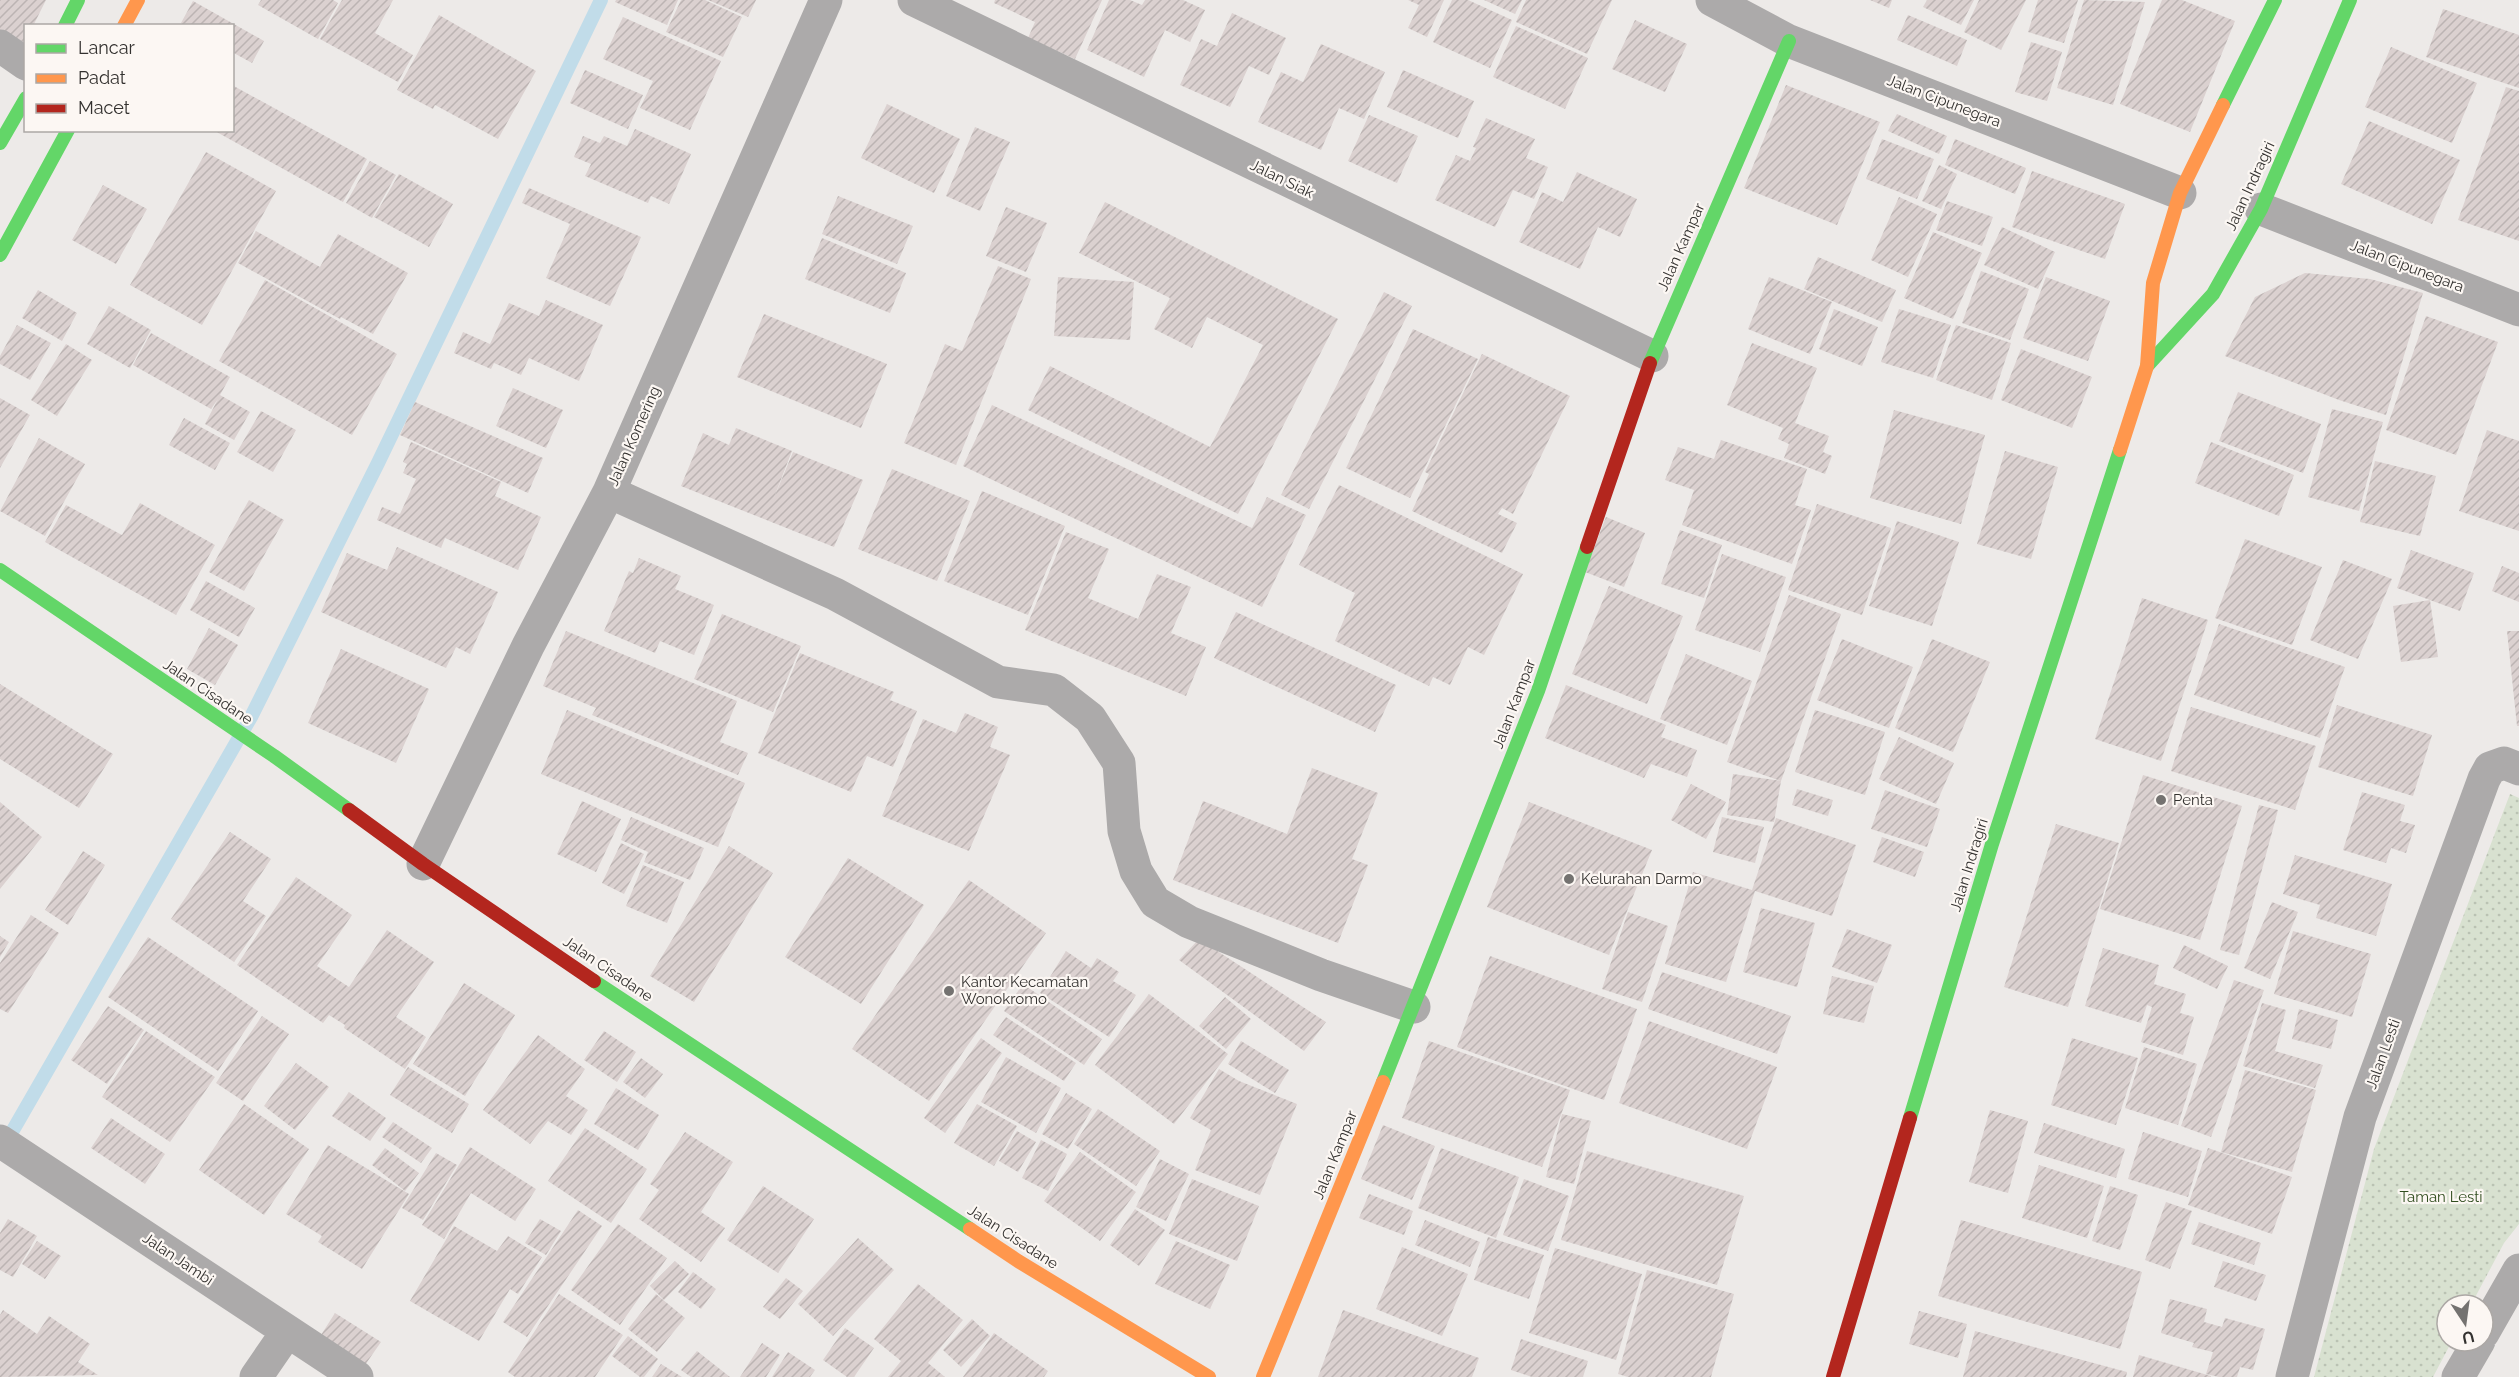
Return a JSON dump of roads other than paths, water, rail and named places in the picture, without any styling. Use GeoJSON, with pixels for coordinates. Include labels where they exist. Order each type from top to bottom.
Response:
{"type":"FeatureCollection","features":[{"type":"Feature","properties":{"kind":"street"},"geometry":{"type":"LineString","coordinates":[[66,24],[78,0]]}},
{"type":"Feature","properties":{"kind":"street"},"geometry":{"type":"LineString","coordinates":[[125,24],[138,0]]}},
{"type":"Feature","properties":{"kind":"street","name":"Jalan Komering"},"geometry":{"type":"LineString","coordinates":[[423,864],[528,646],[609,492],[826,0]]}},
{"type":"Feature","properties":{"kind":"street","name":"Jalan Siak"},"geometry":{"type":"LineString","coordinates":[[914,0],[1652,356]]}},
{"type":"Feature","properties":{"kind":"street","name":"Jalan Cipunegara"},"geometry":{"type":"LineString","coordinates":[[1712,0],[1789,40],[2180,193]]}},
{"type":"Feature","properties":{"kind":"street","name":"Jalan Indragiri"},"geometry":{"type":"LineString","coordinates":[[1833,1377],[1992,844],[2147,366],[2153,283],[2180,193],[2275,0]]}},
{"type":"Feature","properties":{"kind":"street","name":"Jalan Indragiri"},"geometry":{"type":"LineString","coordinates":[[2147,366],[2213,294],[2261,209],[2350,0]]}},
{"type":"Feature","properties":{"kind":"street","name":"Jalan Kampar"},"geometry":{"type":"LineString","coordinates":[[1263,1377],[1414,1007],[1538,691],[1652,356],[1789,40]]}},
{"type":"Feature","properties":{"kind":"street"},"geometry":{"type":"LineString","coordinates":[[0,46],[24,63]]}},
{"type":"Feature","properties":{"kind":"street"},"geometry":{"type":"LineString","coordinates":[[0,143],[24,101]]}},
{"type":"Feature","properties":{"kind":"street"},"geometry":{"type":"LineString","coordinates":[[0,255],[67,132]]}},
{"type":"Feature","properties":{"kind":"street","name":"Jalan Cipunegara"},"geometry":{"type":"LineString","coordinates":[[2261,209],[2519,310]]}},
{"type":"Feature","properties":{"kind":"street"},"geometry":{"type":"LineString","coordinates":[[609,492],[835,594],[998,682],[1054,690],[1090,718],[1119,763],[1124,831],[1136,871],[1155,902],[1189,922],[1321,975],[1414,1007]]}},
{"type":"Feature","properties":{"kind":"street","name":"Jalan Cisadane"},"geometry":{"type":"LineString","coordinates":[[0,570],[274,756],[423,864],[581,972],[1018,1262],[1209,1377]]}},
{"type":"Feature","properties":{"kind":"street","name":"Jalan Lesti"},"geometry":{"type":"LineString","coordinates":[[2292,1377],[2360,1117],[2484,778],[2490,768],[2504,763],[2519,769]]}},
{"type":"Feature","properties":{"kind":"street","name":"Jalan Jambi"},"geometry":{"type":"LineString","coordinates":[[9,1146],[357,1377]]}},
{"type":"Feature","properties":{"kind":"street"},"geometry":{"type":"LineString","coordinates":[[2495,1313],[2519,1270]]}},
{"type":"Feature","properties":{"kind":"street"},"geometry":{"type":"LineString","coordinates":[[256,1377],[287,1332]]}},
{"type":"Feature","properties":{"kind":"street"},"geometry":{"type":"LineString","coordinates":[[2458,1377],[2472,1353]]}},
{"type":"Feature","properties":{"kind":"waterway"},"geometry":{"type":"LineString","coordinates":[[5,1144],[251,717],[378,463],[601,0]]}},
{"type":"Feature","properties":{"kind":"place","name":"Penta"},"geometry":{"type":"Point","coordinates":[2161,800]}},
{"type":"Feature","properties":{"kind":"place","name":"Kelurahan Darmo"},"geometry":{"type":"Point","coordinates":[1569,879]}},
{"type":"Feature","properties":{"kind":"place","name":"Kantor Kecamatan Wonokromo"},"geometry":{"type":"Point","coordinates":[949,991]}},
{"type":"Feature","properties":{"kind":"park label","name":"Taman Lesti"},"geometry":{"type":"Point","coordinates":[2441,1197]}}]}
